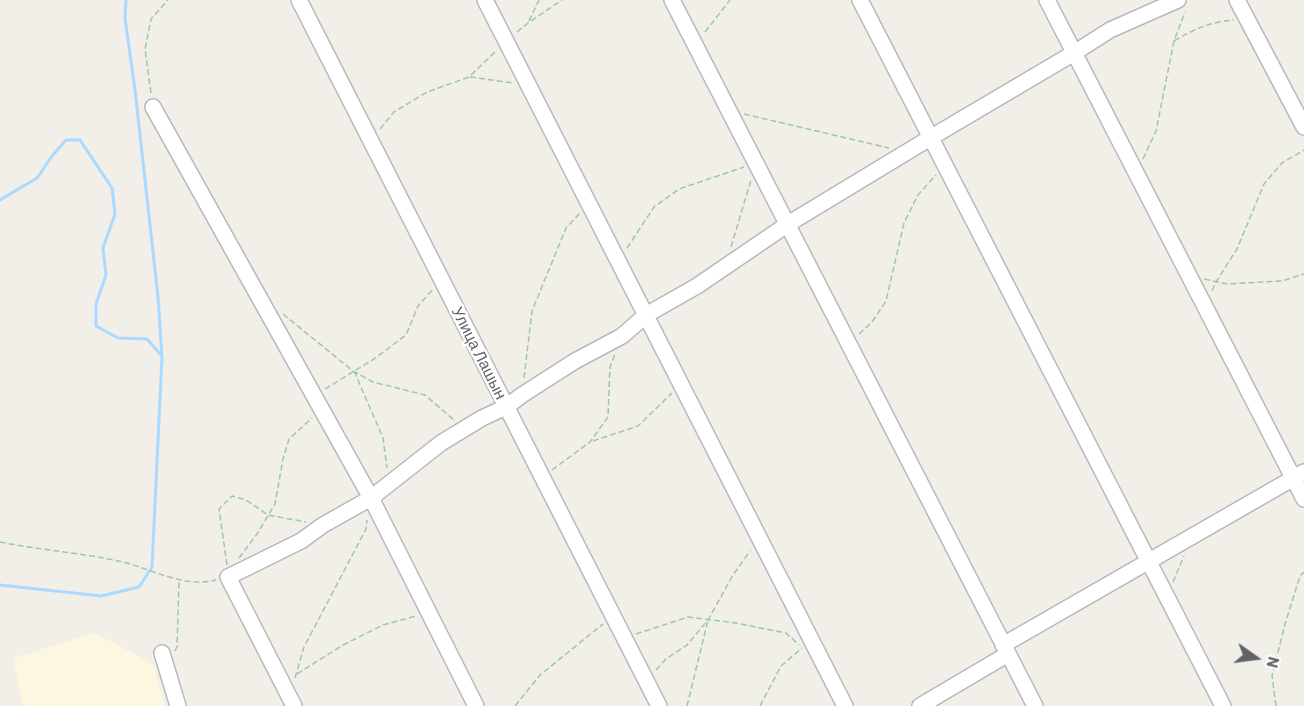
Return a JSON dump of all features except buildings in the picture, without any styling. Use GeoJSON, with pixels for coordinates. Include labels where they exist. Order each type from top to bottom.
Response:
{"type":"FeatureCollection","features":[{"type":"Feature","properties":{"kind":"street","name":"Улица Лашын"},"geometry":{"type":"LineString","coordinates":[[299,0],[659,706]]}},
{"type":"Feature","properties":{"kind":"street"},"geometry":{"type":"LineString","coordinates":[[485,0],[760,538],[806,644],[845,706]]}},
{"type":"Feature","properties":{"kind":"street"},"geometry":{"type":"LineString","coordinates":[[672,0],[1035,706]]}},
{"type":"Feature","properties":{"kind":"street"},"geometry":{"type":"LineString","coordinates":[[860,0],[1223,706]]}},
{"type":"Feature","properties":{"kind":"street"},"geometry":{"type":"LineString","coordinates":[[1047,0],[1205,308],[1299,475],[1304,500]]}},
{"type":"Feature","properties":{"kind":"street"},"geometry":{"type":"LineString","coordinates":[[1237,0],[1304,127]]}},
{"type":"Feature","properties":{"kind":"street"},"geometry":{"type":"LineString","coordinates":[[292,701],[228,578],[301,541],[323,525],[371,498],[441,443],[482,418],[507,407],[575,361],[622,336],[646,315],[697,286],[788,224],[930,138],[1110,30],[1182,5]]}},
{"type":"Feature","properties":{"kind":"street"},"geometry":{"type":"LineString","coordinates":[[153,107],[371,498],[476,706]]}},
{"type":"Feature","properties":{"kind":"street"},"geometry":{"type":"LineString","coordinates":[[920,706],[1006,649],[1148,562],[1299,475]]}},
{"type":"Feature","properties":{"kind":"street"},"geometry":{"type":"LineString","coordinates":[[162,653],[178,706]]}},
{"type":"Feature","properties":{"kind":"path"},"geometry":{"type":"LineString","coordinates":[[153,107],[145,49],[151,19],[168,0]]}},
{"type":"Feature","properties":{"kind":"path"},"geometry":{"type":"LineString","coordinates":[[528,23],[538,0]]}},
{"type":"Feature","properties":{"kind":"path"},"geometry":{"type":"LineString","coordinates":[[372,142],[381,126],[393,112],[428,92],[469,77],[506,41],[562,0]]}},
{"type":"Feature","properties":{"kind":"path"},"geometry":{"type":"LineString","coordinates":[[695,44],[730,0]]}},
{"type":"Feature","properties":{"kind":"path"},"geometry":{"type":"LineString","coordinates":[[1136,173],[1156,131],[1182,5]]}},
{"type":"Feature","properties":{"kind":"path"},"geometry":{"type":"LineString","coordinates":[[1174,41],[1198,27],[1216,21],[1246,19]]}},
{"type":"Feature","properties":{"kind":"path"},"geometry":{"type":"LineString","coordinates":[[469,77],[529,85]]}},
{"type":"Feature","properties":{"kind":"path"},"geometry":{"type":"LineString","coordinates":[[729,110],[908,152]]}},
{"type":"Feature","properties":{"kind":"path"},"geometry":{"type":"LineString","coordinates":[[1205,308],[1216,282],[1237,249],[1264,184],[1282,163],[1304,150]]}},
{"type":"Feature","properties":{"kind":"path"},"geometry":{"type":"LineString","coordinates":[[618,261],[654,207],[679,189],[756,163]]}},
{"type":"Feature","properties":{"kind":"path"},"geometry":{"type":"LineString","coordinates":[[726,266],[756,163]]}},
{"type":"Feature","properties":{"kind":"path"},"geometry":{"type":"LineString","coordinates":[[849,344],[872,322],[886,301],[904,223],[918,195],[944,165]]}},
{"type":"Feature","properties":{"kind":"path"},"geometry":{"type":"LineString","coordinates":[[522,395],[532,310],[566,228],[589,203]]}},
{"type":"Feature","properties":{"kind":"path"},"geometry":{"type":"LineString","coordinates":[[1189,276],[1227,284],[1282,281],[1304,274]]}},
{"type":"Feature","properties":{"kind":"path"},"geometry":{"type":"LineString","coordinates":[[239,557],[257,534],[275,504],[289,439],[317,403],[353,371],[374,359],[406,335],[418,306],[441,279]]}},
{"type":"Feature","properties":{"kind":"path"},"geometry":{"type":"LineString","coordinates":[[282,313],[353,371],[374,382],[425,394],[464,429]]}},
{"type":"Feature","properties":{"kind":"path"},"geometry":{"type":"LineString","coordinates":[[591,442],[608,417],[610,368],[622,336]]}},
{"type":"Feature","properties":{"kind":"path"},"geometry":{"type":"LineString","coordinates":[[353,371],[383,438],[389,483]]}},
{"type":"Feature","properties":{"kind":"path"},"geometry":{"type":"LineString","coordinates":[[542,477],[591,442],[638,426],[665,398],[682,386]]}},
{"type":"Feature","properties":{"kind":"path"},"geometry":{"type":"LineString","coordinates":[[0,542],[122,562],[179,580],[205,583],[228,578],[219,509],[232,496],[246,500],[268,515],[323,525]]}},
{"type":"Feature","properties":{"kind":"path"},"geometry":{"type":"LineString","coordinates":[[292,701],[304,647],[366,529],[368,519]]}},
{"type":"Feature","properties":{"kind":"path"},"geometry":{"type":"LineString","coordinates":[[646,681],[666,659],[687,645],[708,620],[733,575],[760,538]]}},
{"type":"Feature","properties":{"kind":"path"},"geometry":{"type":"LineString","coordinates":[[1166,598],[1184,557]]}},
{"type":"Feature","properties":{"kind":"path"},"geometry":{"type":"LineString","coordinates":[[1276,706],[1272,676],[1300,576],[1304,572]]}},
{"type":"Feature","properties":{"kind":"path"},"geometry":{"type":"LineString","coordinates":[[168,674],[177,646],[179,580]]}},
{"type":"Feature","properties":{"kind":"path"},"geometry":{"type":"LineString","coordinates":[[296,675],[343,645],[383,625],[428,613]]}},
{"type":"Feature","properties":{"kind":"path"},"geometry":{"type":"LineString","coordinates":[[515,706],[540,675],[613,616]]}},
{"type":"Feature","properties":{"kind":"path"},"geometry":{"type":"LineString","coordinates":[[624,638],[688,617],[736,623],[786,633],[806,644],[781,666],[760,706]]}},
{"type":"Feature","properties":{"kind":"path"},"geometry":{"type":"LineString","coordinates":[[687,706],[708,620]]}},
{"type":"Feature","properties":{"kind":"shaded area"},"geometry":{"type":"Polygon","coordinates":[[[95,633],[153,664],[165,706],[23,706],[13,658],[95,633]]]}},
{"type":"Feature","properties":{"kind":"waterway"},"geometry":{"type":"LineString","coordinates":[[0,585],[101,596],[139,587],[152,567],[162,357],[158,297],[125,18],[126,0]]}},
{"type":"Feature","properties":{"kind":"waterway"},"geometry":{"type":"LineString","coordinates":[[0,200],[37,178],[66,140],[80,140],[112,188],[115,214],[103,248],[106,275],[96,304],[96,326],[118,338],[147,339],[161,355]]}}]}
